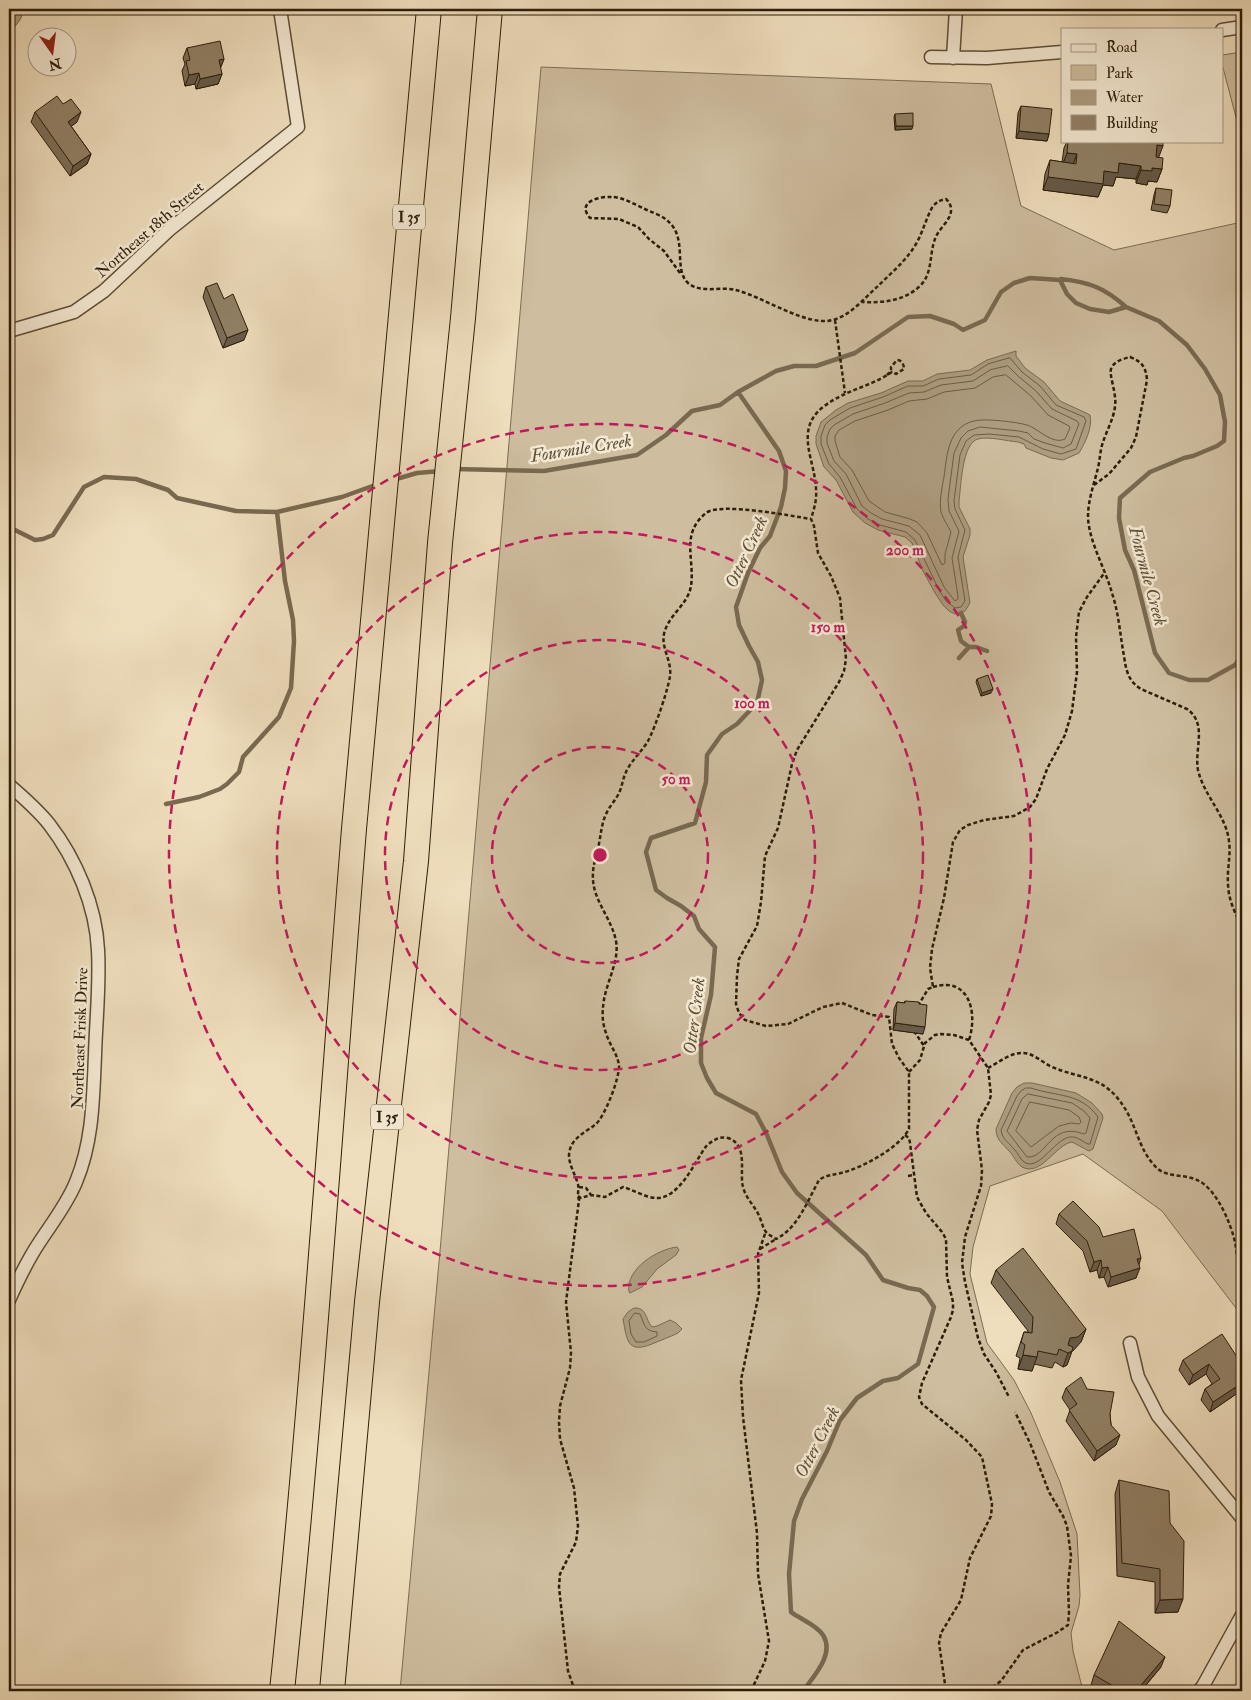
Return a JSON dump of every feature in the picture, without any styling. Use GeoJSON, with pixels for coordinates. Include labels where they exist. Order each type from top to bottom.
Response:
{"type":"FeatureCollection","features":[{"type":"Feature","properties":{"kind":"highway","name":"I 35"},"geometry":{"type":"LineString","coordinates":[[282,1691],[318,1286],[389,425],[429,9]]}},
{"type":"Feature","properties":{"kind":"highway","name":"I 35"},"geometry":{"type":"LineString","coordinates":[[332,1691],[367,1302],[416,861],[440,544],[454,413],[490,9]]}},
{"type":"Feature","properties":{"kind":"street","name":"Northeast 18th Street"},"geometry":{"type":"LineString","coordinates":[[9,332],[74,312],[104,291],[169,230],[298,127],[280,9]]}},
{"type":"Feature","properties":{"kind":"street"},"geometry":{"type":"LineString","coordinates":[[952,58],[956,9]]}},
{"type":"Feature","properties":{"kind":"street"},"geometry":{"type":"LineString","coordinates":[[1224,30],[1242,27]]}},
{"type":"Feature","properties":{"kind":"street"},"geometry":{"type":"LineString","coordinates":[[931,57],[988,58],[1061,52]]}},
{"type":"Feature","properties":{"kind":"street","name":"Northeast Frisk Drive"},"geometry":{"type":"LineString","coordinates":[[9,784],[49,824],[79,875],[94,922],[98,948],[92,1115],[89,1142],[84,1161],[69,1198],[26,1264],[9,1300]]}},
{"type":"Feature","properties":{"kind":"street"},"geometry":{"type":"LineString","coordinates":[[1130,1343],[1138,1377],[1158,1416],[1242,1518]]}},
{"type":"Feature","properties":{"kind":"street"},"geometry":{"type":"LineString","coordinates":[[1199,1691],[1242,1615]]}},
{"type":"Feature","properties":{"kind":"path"},"geometry":{"type":"LineString","coordinates":[[680,272],[681,248],[678,237],[665,218],[634,203],[615,197],[596,198],[586,206],[587,215],[590,218],[619,220],[638,227],[664,251],[689,284],[696,287],[734,290],[805,317],[822,321],[835,320],[862,302],[908,256],[922,232],[934,205],[938,201],[946,199],[950,203],[952,210],[935,238],[932,262],[927,276],[921,285],[905,296],[890,301],[862,302]]}},
{"type":"Feature","properties":{"kind":"path"},"geometry":{"type":"LineString","coordinates":[[835,320],[845,392]]}},
{"type":"Feature","properties":{"kind":"path"},"geometry":{"type":"LineString","coordinates":[[1094,485],[1100,482],[1125,456],[1136,437],[1147,380],[1143,365],[1130,358],[1120,360],[1111,368],[1115,391],[1115,410],[1102,446],[1089,501],[1089,528],[1115,602],[1130,679],[1134,685],[1141,689],[1187,709],[1194,714],[1198,723],[1198,769],[1202,781],[1226,827],[1229,840],[1229,893],[1232,905],[1242,926]]}},
{"type":"Feature","properties":{"kind":"path"},"geometry":{"type":"LineString","coordinates":[[886,376],[897,360],[904,365],[904,369],[901,372],[896,374],[892,372],[886,376],[845,392],[823,407],[810,424],[808,450],[816,490],[816,505],[811,520],[814,526],[818,553],[831,576],[840,598],[846,659],[844,671],[797,750],[792,764],[778,828],[765,856],[762,894],[756,926],[739,959],[736,1004],[739,1013],[745,1020],[766,1026],[788,1024],[818,1009],[842,1003],[872,1015],[896,1019]]}},
{"type":"Feature","properties":{"kind":"path"},"geometry":{"type":"LineString","coordinates":[[575,1691],[568,1671],[559,1587],[560,1574],[576,1542],[577,1510],[574,1488],[560,1439],[559,1422],[560,1406],[570,1368],[571,1354],[566,1302],[579,1200],[578,1187],[569,1156],[570,1148],[576,1139],[598,1123],[613,1091],[619,1065],[606,1034],[602,1008],[617,948],[612,929],[597,901],[592,881],[593,870],[603,823],[621,788],[626,772],[649,739],[668,684],[670,673],[663,644],[664,635],[666,626],[681,606],[690,586],[689,553],[692,532],[707,511],[729,508],[811,520]]}},
{"type":"Feature","properties":{"kind":"path"},"geometry":{"type":"LineString","coordinates":[[933,987],[930,968],[932,949],[944,898],[953,842],[960,830],[968,825],[984,820],[1014,816],[1030,807],[1036,798],[1047,769],[1065,735],[1072,711],[1077,667],[1076,637],[1079,612],[1105,572]]}},
{"type":"Feature","properties":{"kind":"path"},"geometry":{"type":"LineString","coordinates":[[921,1011],[918,1006],[928,989],[944,984],[954,986],[968,998],[972,1015],[972,1032],[969,1040]]}},
{"type":"Feature","properties":{"kind":"path"},"geometry":{"type":"LineString","coordinates":[[760,1249],[788,1231],[823,1177],[854,1169],[881,1155],[906,1136],[908,1129],[909,1072],[892,1044],[889,1017]]}},
{"type":"Feature","properties":{"kind":"path"},"geometry":{"type":"LineString","coordinates":[[913,1028],[924,1046]]}},
{"type":"Feature","properties":{"kind":"path"},"geometry":{"type":"LineString","coordinates":[[909,1072],[920,1060],[924,1046],[930,1038],[941,1034],[954,1035],[969,1040],[988,1068],[991,1095],[976,1130],[982,1170],[981,1186],[965,1237],[962,1263],[978,1338],[984,1354],[1009,1397]]}},
{"type":"Feature","properties":{"kind":"path"},"geometry":{"type":"LineString","coordinates":[[988,1068],[1024,1052],[1049,1065],[1099,1082],[1107,1088],[1125,1108],[1154,1166],[1168,1174],[1198,1180],[1206,1185],[1212,1193],[1228,1220],[1242,1272]]}},
{"type":"Feature","properties":{"kind":"path"},"geometry":{"type":"LineString","coordinates":[[906,1136],[908,1138],[920,1203],[946,1239],[947,1277],[953,1310],[922,1382],[919,1397],[922,1404],[966,1440],[982,1457],[992,1504],[991,1516],[970,1558],[961,1600],[941,1633],[939,1643],[946,1691]]}},
{"type":"Feature","properties":{"kind":"path"},"geometry":{"type":"LineString","coordinates":[[578,1196],[581,1198],[590,1195],[604,1197],[623,1187],[657,1198],[671,1194],[707,1145],[720,1137],[727,1138],[737,1146],[741,1154],[742,1184],[745,1193],[755,1206],[766,1231],[776,1239]]}},
{"type":"Feature","properties":{"kind":"path"},"geometry":{"type":"LineString","coordinates":[[908,1176],[914,1174]]}},
{"type":"Feature","properties":{"kind":"path"},"geometry":{"type":"LineString","coordinates":[[578,1187],[586,1188],[590,1195]]}},
{"type":"Feature","properties":{"kind":"path"},"geometry":{"type":"LineString","coordinates":[[751,1691],[765,1661],[769,1641],[758,1574],[757,1532],[741,1380],[759,1293],[758,1254],[766,1231]]}},
{"type":"Feature","properties":{"kind":"path"},"geometry":{"type":"LineString","coordinates":[[988,1691],[1001,1681],[1022,1650],[1068,1625],[1068,1585],[1071,1556],[1067,1526],[1049,1492],[1030,1443],[1015,1412]]}},
{"type":"Feature","properties":{"kind":"green space"},"geometry":{"type":"Polygon","coordinates":[[[1242,52],[1242,140],[1224,72],[1224,55],[1242,52]]]}},
{"type":"Feature","properties":{"kind":"green space"},"geometry":{"type":"Polygon","coordinates":[[[541,67],[991,84],[1021,206],[1114,250],[1242,222],[1242,1316],[1162,1211],[1083,1154],[990,1186],[973,1247],[970,1274],[987,1343],[1014,1380],[1031,1413],[1060,1482],[1077,1534],[1080,1595],[1079,1606],[1071,1633],[1073,1651],[1083,1691],[400,1691],[442,1229],[541,67]]]}},
{"type":"Feature","properties":{"kind":"water"},"geometry":{"type":"Polygon","coordinates":[[[9,9],[25,9],[20,20],[9,34],[9,9]]]}},
{"type":"Feature","properties":{"kind":"water"},"geometry":{"type":"Polygon","coordinates":[[[1016,351],[1016,356],[1025,368],[1044,382],[1060,401],[1090,415],[1089,430],[1079,453],[1063,460],[1051,458],[1026,448],[1024,444],[1018,442],[987,438],[978,439],[973,442],[965,456],[959,501],[959,507],[970,529],[963,557],[970,603],[965,611],[955,614],[943,605],[935,593],[923,571],[912,543],[905,537],[878,530],[865,523],[853,512],[836,480],[824,467],[816,444],[816,436],[821,422],[848,403],[881,393],[908,381],[923,381],[937,374],[970,370],[987,360],[1016,351]]]}},
{"type":"Feature","properties":{"kind":"water"},"geometry":{"type":"Polygon","coordinates":[[[1024,1083],[1032,1083],[1076,1093],[1092,1103],[1102,1114],[1103,1118],[1093,1149],[1089,1151],[1072,1142],[1066,1144],[1035,1168],[1022,1167],[1002,1144],[996,1129],[1012,1093],[1024,1083]]]}},
{"type":"Feature","properties":{"kind":"water"},"geometry":{"type":"Polygon","coordinates":[[[677,1247],[679,1250],[676,1255],[657,1269],[642,1287],[629,1292],[629,1284],[637,1268],[652,1256],[677,1247]]]}},
{"type":"Feature","properties":{"kind":"water"},"geometry":{"type":"Polygon","coordinates":[[[634,1308],[644,1311],[652,1327],[670,1320],[682,1329],[678,1333],[644,1347],[633,1346],[627,1339],[623,1319],[634,1308]]]}},
{"type":"Feature","properties":{"kind":"building"},"geometry":{"type":"Polygon","coordinates":[[[220,41],[224,59],[219,60],[222,74],[200,79],[199,73],[189,75],[186,61],[190,60],[187,48],[220,41]]]}},
{"type":"Feature","properties":{"kind":"building"},"geometry":{"type":"Polygon","coordinates":[[[57,96],[63,104],[71,99],[81,112],[68,122],[91,154],[73,166],[35,112],[57,96]]]}},
{"type":"Feature","properties":{"kind":"building"},"geometry":{"type":"Polygon","coordinates":[[[1021,106],[1052,109],[1049,134],[1019,131],[1021,106]]]}},
{"type":"Feature","properties":{"kind":"building"},"geometry":{"type":"Polygon","coordinates":[[[913,113],[913,126],[896,126],[895,114],[913,113]]]}},
{"type":"Feature","properties":{"kind":"building"},"geometry":{"type":"Polygon","coordinates":[[[1068,142],[1163,142],[1163,146],[1157,145],[1156,157],[1163,158],[1162,169],[1152,168],[1152,171],[1141,170],[1141,166],[1119,163],[1118,173],[1104,171],[1103,184],[1048,177],[1050,160],[1076,164],[1077,154],[1067,153],[1068,142]]]}},
{"type":"Feature","properties":{"kind":"building"},"geometry":{"type":"Polygon","coordinates":[[[1156,188],[1172,190],[1170,206],[1154,204],[1156,188]]]}},
{"type":"Feature","properties":{"kind":"building"},"geometry":{"type":"Polygon","coordinates":[[[217,283],[224,299],[233,294],[248,330],[227,338],[206,287],[217,283]]]}},
{"type":"Feature","properties":{"kind":"building"},"geometry":{"type":"Polygon","coordinates":[[[988,675],[993,689],[982,693],[977,679],[988,675]]]}},
{"type":"Feature","properties":{"kind":"building"},"geometry":{"type":"Polygon","coordinates":[[[905,1001],[919,1002],[919,1004],[927,1005],[925,1027],[895,1023],[897,1002],[905,1003],[905,1001]]]}},
{"type":"Feature","properties":{"kind":"building"},"geometry":{"type":"Polygon","coordinates":[[[1073,1201],[1099,1227],[1103,1237],[1134,1229],[1141,1258],[1137,1259],[1140,1268],[1111,1277],[1108,1267],[1102,1268],[1101,1260],[1094,1262],[1087,1241],[1059,1214],[1073,1201]]]}},
{"type":"Feature","properties":{"kind":"building"},"geometry":{"type":"Polygon","coordinates":[[[1023,1248],[1086,1329],[1078,1337],[1070,1338],[1068,1345],[1073,1347],[1072,1351],[1068,1353],[1059,1349],[1057,1355],[1038,1351],[1037,1357],[1023,1355],[1025,1345],[1021,1342],[1024,1332],[1032,1333],[1033,1317],[996,1270],[1023,1248]]]}},
{"type":"Feature","properties":{"kind":"building"},"geometry":{"type":"Polygon","coordinates":[[[1222,1334],[1239,1360],[1242,1358],[1242,1383],[1213,1402],[1205,1389],[1220,1379],[1209,1364],[1193,1375],[1183,1360],[1222,1334]]]}},
{"type":"Feature","properties":{"kind":"building"},"geometry":{"type":"Polygon","coordinates":[[[1081,1377],[1087,1389],[1114,1392],[1110,1414],[1111,1425],[1120,1435],[1097,1451],[1069,1410],[1077,1404],[1066,1388],[1081,1377]]]}},
{"type":"Feature","properties":{"kind":"building"},"geometry":{"type":"Polygon","coordinates":[[[1119,1480],[1169,1491],[1170,1523],[1184,1541],[1183,1599],[1160,1600],[1160,1569],[1122,1563],[1119,1480]]]}},
{"type":"Feature","properties":{"kind":"building"},"geometry":{"type":"Polygon","coordinates":[[[1119,1621],[1165,1657],[1136,1691],[1122,1691],[1094,1675],[1119,1621]]]}},
{"type":"Feature","properties":{"kind":"waterway","name":"Fourmile Creek"},"geometry":{"type":"LineString","coordinates":[[454,469],[544,471],[637,455],[666,435],[692,411],[720,405],[738,392],[776,371],[794,366],[816,366],[855,353],[908,317],[930,316],[954,324],[963,330],[985,320],[1001,292],[1014,283],[1030,278],[1060,280],[1067,294],[1076,303],[1090,309],[1109,312],[1126,307],[1159,321],[1187,345],[1205,369],[1220,395],[1225,422],[1224,441],[1217,446],[1150,472],[1120,498],[1119,518],[1125,550],[1134,570],[1155,653],[1169,673],[1189,680],[1208,680],[1235,665],[1242,655]]}},
{"type":"Feature","properties":{"kind":"waterway"},"geometry":{"type":"LineString","coordinates":[[1061,279],[1096,287],[1111,295],[1126,307]]}},
{"type":"Feature","properties":{"kind":"waterway","name":"Otter Creek"},"geometry":{"type":"LineString","coordinates":[[738,392],[779,451],[786,471],[781,507],[770,536],[760,548],[748,573],[736,607],[739,625],[758,662],[762,680],[757,703],[737,724],[722,734],[707,755],[706,782],[695,823],[651,838],[646,852],[656,890],[694,916],[699,929],[715,947],[711,995],[701,1038],[701,1063],[716,1093],[756,1114],[782,1172],[797,1193],[866,1255],[883,1280],[920,1290],[927,1296],[934,1307],[918,1364],[898,1378],[883,1381],[857,1398],[840,1420],[827,1451],[802,1499],[794,1521],[789,1574],[791,1612],[813,1625],[820,1631],[826,1642],[825,1657],[822,1664],[803,1691]]}},
{"type":"Feature","properties":{"kind":"waterway","name":"Fourmile Creek"},"geometry":{"type":"LineString","coordinates":[[393,480],[417,473],[441,471]]}},
{"type":"Feature","properties":{"kind":"waterway","name":"Fourmile Creek"},"geometry":{"type":"LineString","coordinates":[[9,527],[35,540],[53,535],[84,487],[104,477],[136,479],[168,490],[177,498],[236,511],[277,512],[342,497],[378,484]]}},
{"type":"Feature","properties":{"kind":"waterway"},"geometry":{"type":"LineString","coordinates":[[166,804],[199,797],[220,789],[227,784],[239,772],[243,757],[279,717],[291,688],[294,641],[293,620],[285,581],[277,512]]}},
{"type":"Feature","properties":{"kind":"waterway"},"geometry":{"type":"LineString","coordinates":[[961,613],[965,622],[964,626],[958,630],[961,641],[969,647],[976,647],[987,651]]}},
{"type":"Feature","properties":{"kind":"waterway"},"geometry":{"type":"LineString","coordinates":[[959,658],[969,647]]}}]}
